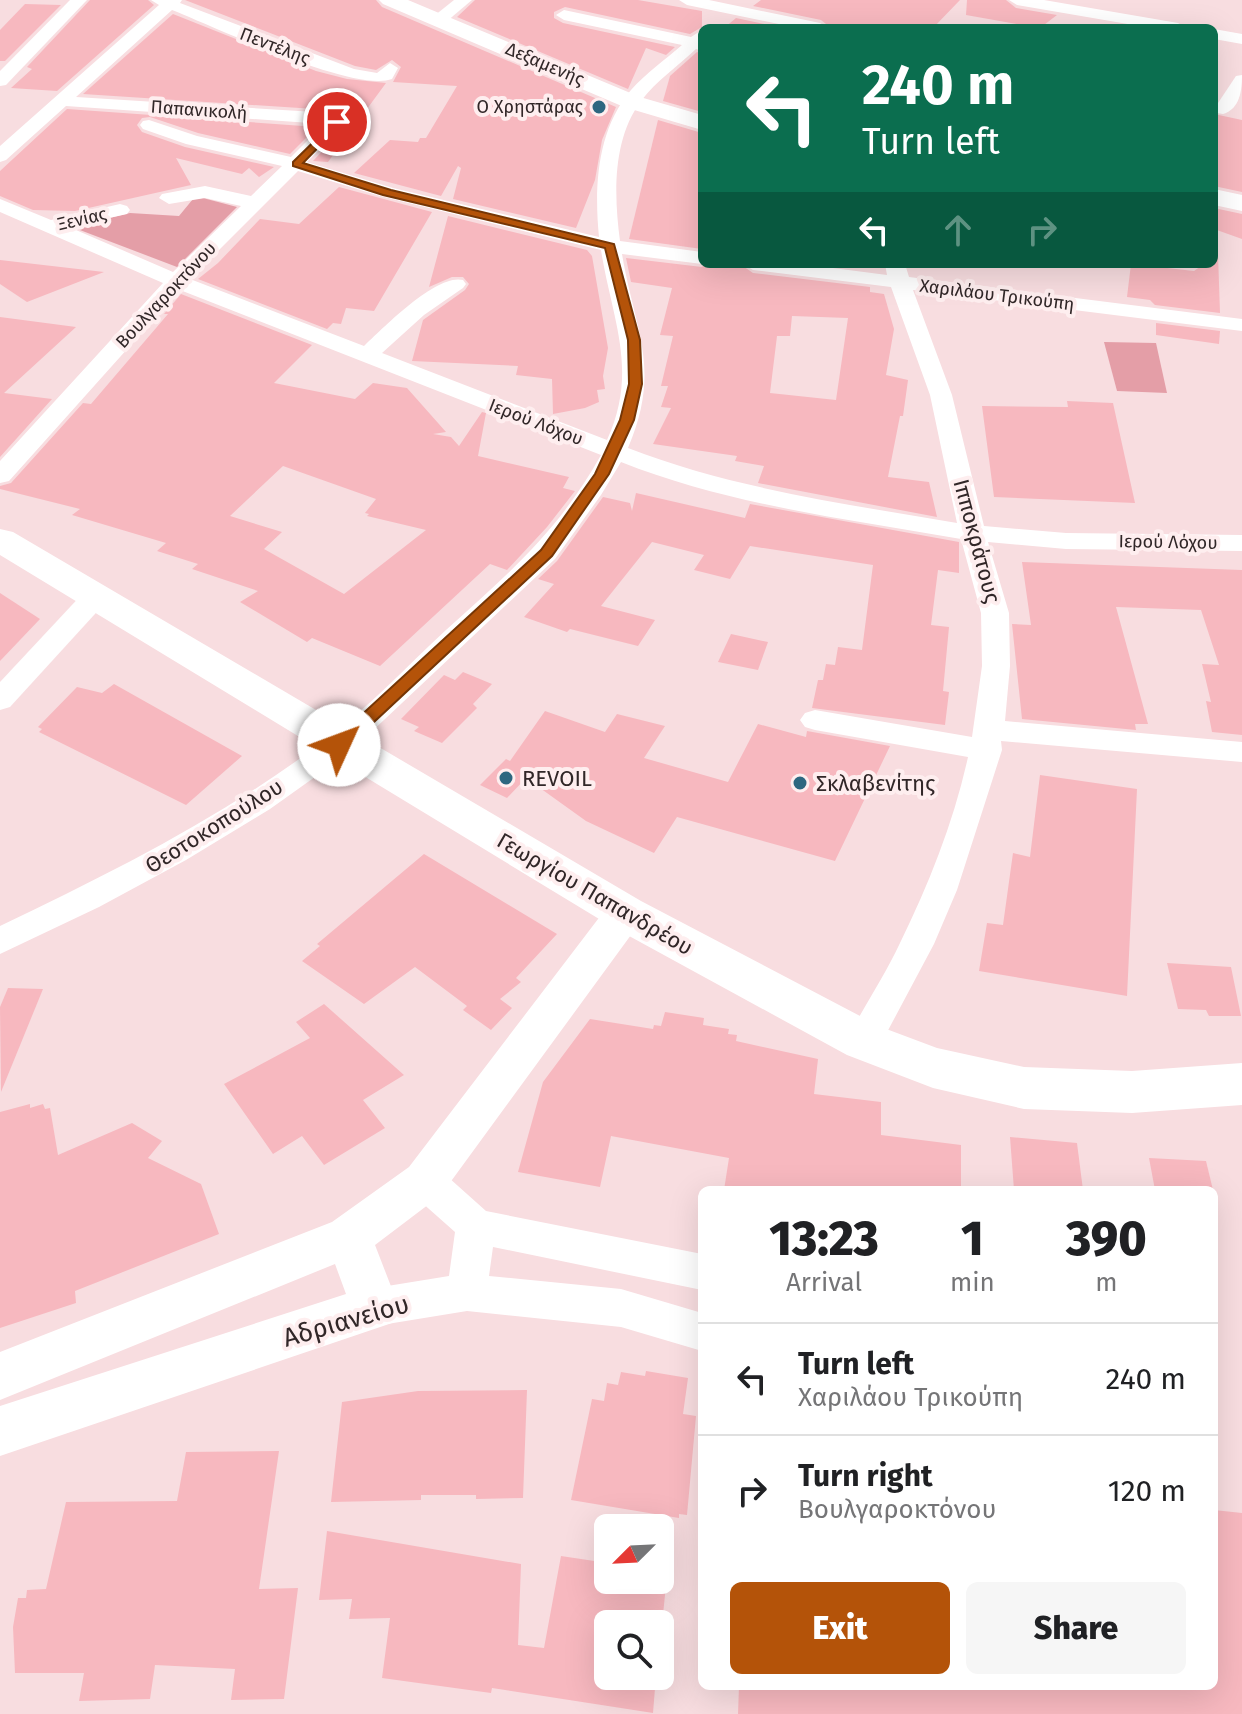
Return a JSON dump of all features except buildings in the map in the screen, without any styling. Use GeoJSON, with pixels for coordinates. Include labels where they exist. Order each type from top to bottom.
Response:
{"type":"FeatureCollection","features":[{"type":"Feature","properties":{"kind":"main road","name":"Δεξαμενής"},"geometry":{"type":"LineString","coordinates":[[390,0],[632,102],[698,122]]}},
{"type":"Feature","properties":{"kind":"main road"},"geometry":{"type":"LineString","coordinates":[[1218,198],[1242,203]]}},
{"type":"Feature","properties":{"kind":"main road","name":"Γεωργίου Παπανδρέου"},"geometry":{"type":"LineString","coordinates":[[0,540],[625,913],[864,1041],[933,1068],[1024,1088],[1132,1092],[1242,1084]]}},
{"type":"Feature","properties":{"kind":"street"},"geometry":{"type":"LineString","coordinates":[[0,81],[79,0]]}},
{"type":"Feature","properties":{"kind":"street"},"geometry":{"type":"LineString","coordinates":[[440,19],[464,0]]}},
{"type":"Feature","properties":{"kind":"street"},"geometry":{"type":"LineString","coordinates":[[687,0],[732,4],[805,24]]}},
{"type":"Feature","properties":{"kind":"street"},"geometry":{"type":"LineString","coordinates":[[1017,0],[1154,24]]}},
{"type":"Feature","properties":{"kind":"street"},"geometry":{"type":"LineString","coordinates":[[1075,24],[1103,0]]}},
{"type":"Feature","properties":{"kind":"street"},"geometry":{"type":"LineString","coordinates":[[0,156],[63,101],[167,1]]}},
{"type":"Feature","properties":{"kind":"street","name":"Πεντέλης"},"geometry":{"type":"LineString","coordinates":[[167,1],[351,74],[378,78],[386,75],[390,68]]}},
{"type":"Feature","properties":{"kind":"street"},"geometry":{"type":"LineString","coordinates":[[713,24],[732,4]]}},
{"type":"Feature","properties":{"kind":"street"},"geometry":{"type":"LineString","coordinates":[[564,15],[698,42]]}},
{"type":"Feature","properties":{"kind":"street"},"geometry":{"type":"LineString","coordinates":[[1218,35],[1242,39]]}},
{"type":"Feature","properties":{"kind":"street","name":"Θεοτοκοπούλου"},"geometry":{"type":"LineString","coordinates":[[0,941],[108,890],[177,851],[339,745],[546,553],[595,486],[627,420],[635,384],[634,340],[610,246],[607,177],[610,158],[632,102],[698,43]]}},
{"type":"Feature","properties":{"kind":"street"},"geometry":{"type":"LineString","coordinates":[[1242,80],[1219,108],[1242,113]]}},
{"type":"Feature","properties":{"kind":"street","name":"Παπανικολή"},"geometry":{"type":"LineString","coordinates":[[63,101],[335,121]]}},
{"type":"Feature","properties":{"kind":"street","name":"Βουλγαροκτόνου"},"geometry":{"type":"LineString","coordinates":[[0,476],[176,281],[334,127],[335,121]]}},
{"type":"Feature","properties":{"kind":"street"},"geometry":{"type":"LineString","coordinates":[[149,125],[192,140],[296,164],[387,192],[610,246],[698,257]]}},
{"type":"Feature","properties":{"kind":"street"},"geometry":{"type":"LineString","coordinates":[[169,198],[205,192],[255,203]]}},
{"type":"Feature","properties":{"kind":"street","name":"Ιερού Λόχου"},"geometry":{"type":"LineString","coordinates":[[0,205],[176,281],[672,474],[775,499],[972,533],[1066,541],[1242,543]]}},
{"type":"Feature","properties":{"kind":"street","name":"Ξενίας"},"geometry":{"type":"LineString","coordinates":[[45,227],[120,210]]}},
{"type":"Feature","properties":{"kind":"street","name":"Χαριλάου Τρικούπη"},"geometry":{"type":"LineString","coordinates":[[817,268],[897,273],[1242,325]]}},
{"type":"Feature","properties":{"kind":"street","name":"Ιπποκράτους"},"geometry":{"type":"LineString","coordinates":[[864,1041],[884,1010],[944,883],[989,740],[998,674],[995,609],[972,533],[941,395],[897,273]]}},
{"type":"Feature","properties":{"kind":"street"},"geometry":{"type":"LineString","coordinates":[[366,356],[416,310],[456,284]]}},
{"type":"Feature","properties":{"kind":"street"},"geometry":{"type":"LineString","coordinates":[[0,700],[95,597]]}},
{"type":"Feature","properties":{"kind":"street"},"geometry":{"type":"LineString","coordinates":[[815,720],[989,740],[1242,752]]}},
{"type":"Feature","properties":{"kind":"street"},"geometry":{"type":"LineString","coordinates":[[0,1376],[349,1237],[425,1181],[625,913]]}},
{"type":"Feature","properties":{"kind":"street"},"geometry":{"type":"LineString","coordinates":[[425,1181],[476,1226],[698,1271]]}},
{"type":"Feature","properties":{"kind":"street"},"geometry":{"type":"LineString","coordinates":[[467,1292],[476,1226]]}},
{"type":"Feature","properties":{"kind":"street"},"geometry":{"type":"LineString","coordinates":[[349,1237],[375,1307]]}},
{"type":"Feature","properties":{"kind":"street","name":"Αδριανείου"},"geometry":{"type":"LineString","coordinates":[[0,1431],[375,1307],[467,1292],[621,1308],[698,1331]]}},
{"type":"Feature","properties":{"kind":"shaded area"},"geometry":{"type":"Polygon","coordinates":[[[203,198],[237,207],[177,267],[72,227],[130,213],[179,216],[193,199],[203,198]]]}},
{"type":"Feature","properties":{"kind":"shaded area"},"geometry":{"type":"Polygon","coordinates":[[[1104,342],[1156,343],[1167,393],[1117,391],[1104,342]]]}},
{"type":"Feature","properties":{"kind":"place","name":"Ο Χρηστάρας"},"geometry":{"type":"Point","coordinates":[599,107]}},
{"type":"Feature","properties":{"kind":"place","name":"REVOIL"},"geometry":{"type":"Point","coordinates":[506,778]}},
{"type":"Feature","properties":{"kind":"place","name":"Σκλαβενίτης"},"geometry":{"type":"Point","coordinates":[800,783]}},
{"type":"Feature","properties":{"kind":"route"},"geometry":{"type":"LineString","coordinates":[[337,122],[296,164],[387,192],[610,246],[634,340],[635,384],[627,420],[602,474],[571,522],[546,553],[339,745]]}}]}
